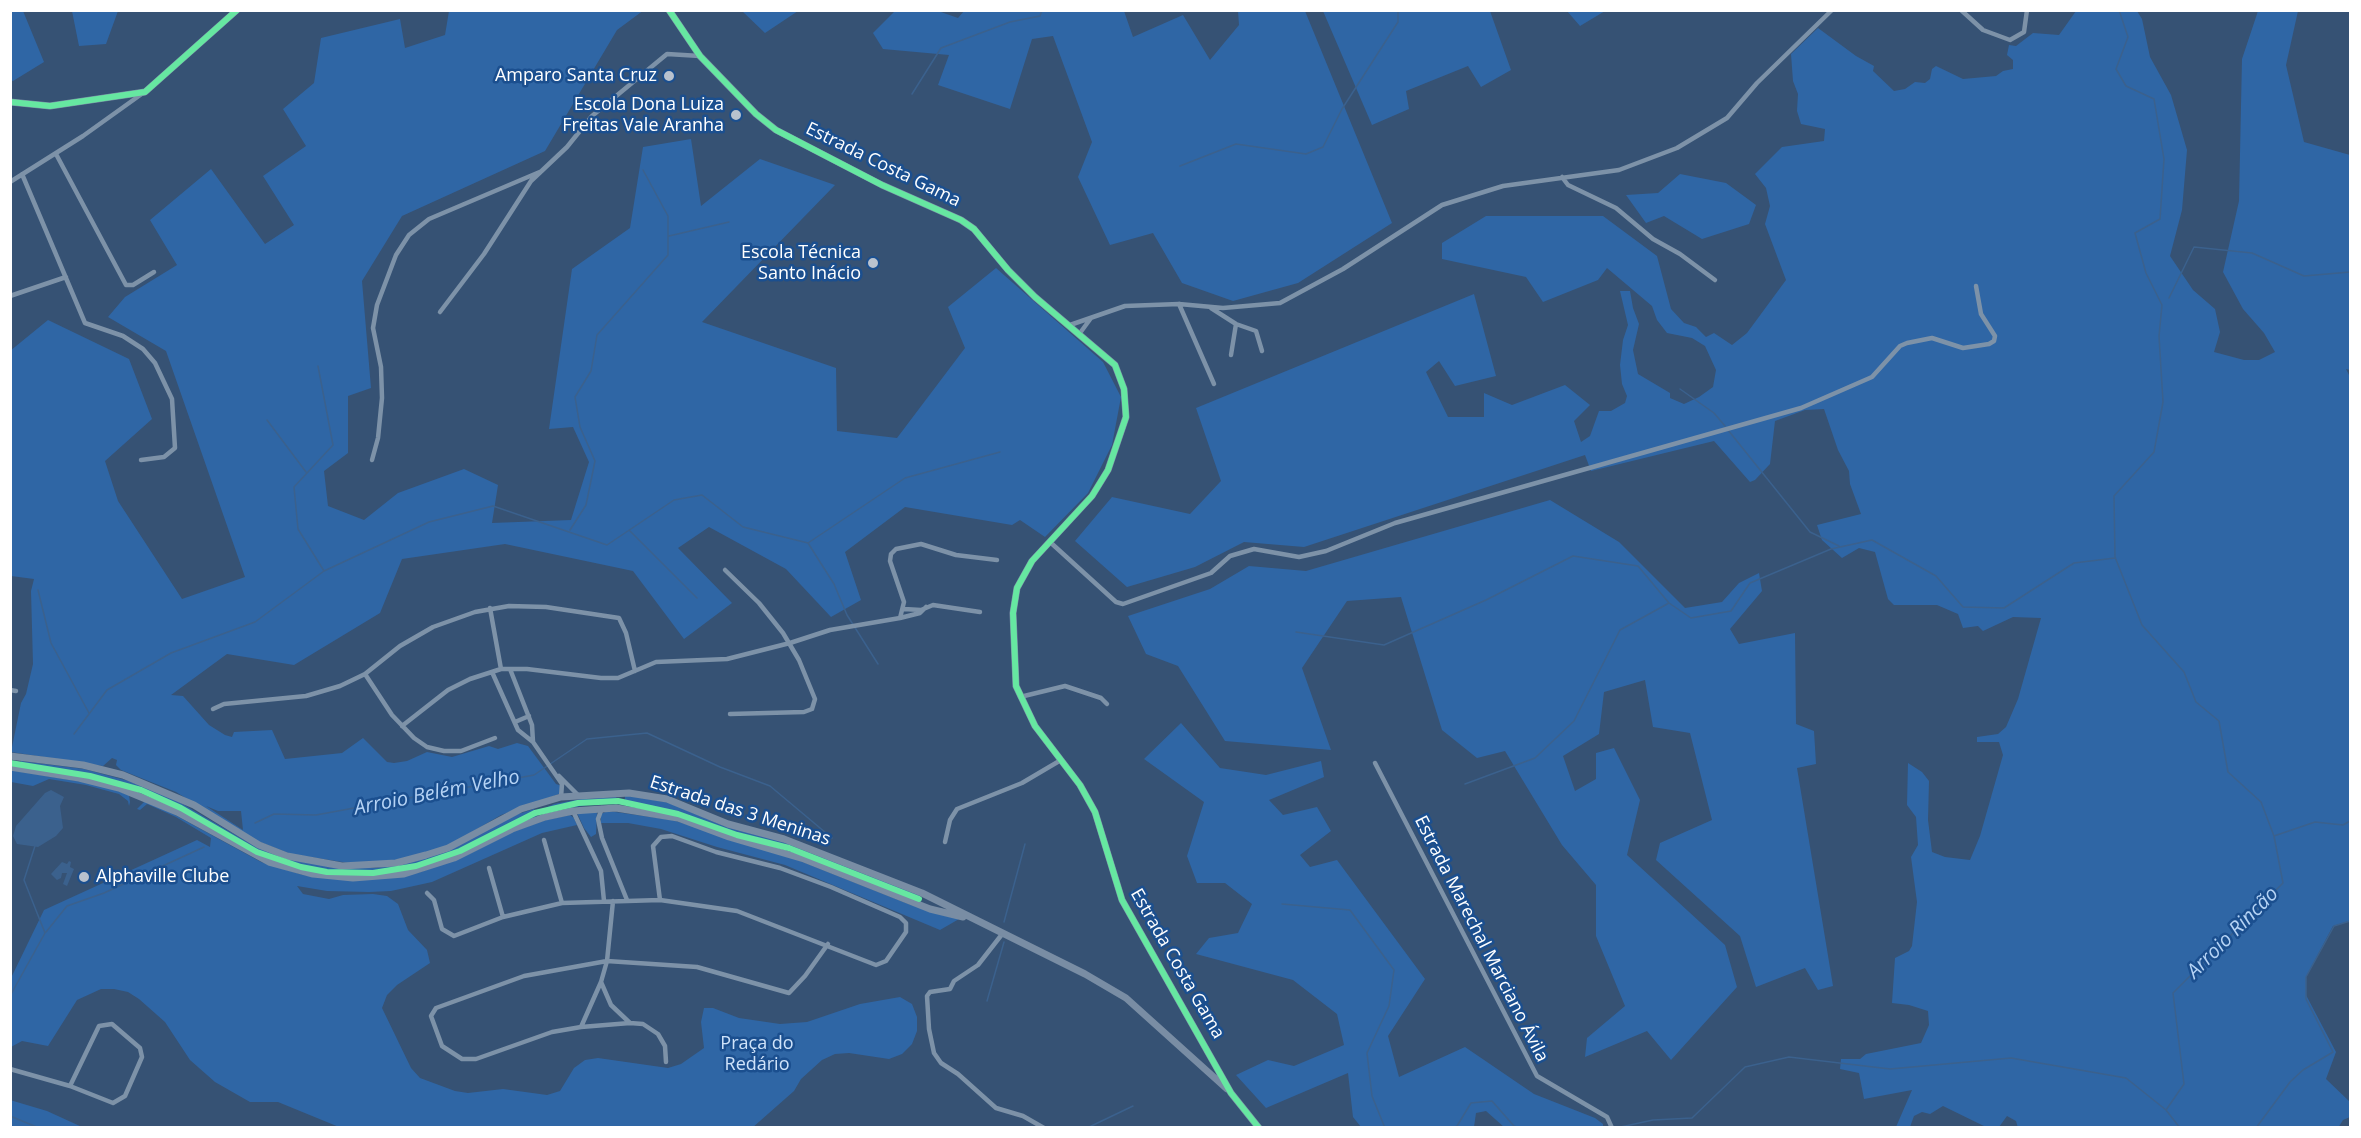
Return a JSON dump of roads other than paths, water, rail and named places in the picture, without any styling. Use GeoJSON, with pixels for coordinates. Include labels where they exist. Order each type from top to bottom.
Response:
{"type":"FeatureCollection","features":[{"type":"Feature","properties":{"kind":"main road"},"geometry":{"type":"LineString","coordinates":[[10,102],[50,106],[145,92],[237,10]]}},
{"type":"Feature","properties":{"kind":"main road","name":"Estrada Costa Gama"},"geometry":{"type":"LineString","coordinates":[[669,10],[700,56],[756,114],[776,130],[882,185],[961,220],[974,229],[1029,290],[1115,365],[1124,389],[1126,417],[1118,446],[1100,483],[1020,580],[1015,596],[1013,668],[1020,697],[1035,726],[1080,785],[1095,812],[1122,900],[1232,1093],[1259,1128]]}},
{"type":"Feature","properties":{"kind":"main road"},"geometry":{"type":"LineString","coordinates":[[14,756],[14,768]]}},
{"type":"Feature","properties":{"kind":"main road","name":"Estrada das 3 Meninas"},"geometry":{"type":"LineString","coordinates":[[14,756],[83,765],[123,775],[194,805],[259,845],[305,860],[342,866],[396,863],[426,855],[460,842],[506,816],[546,800],[615,792],[667,799],[728,824],[784,839],[922,893],[1003,932],[1126,998],[1232,1093]]}},
{"type":"Feature","properties":{"kind":"main road","name":"Estrada das 3 Meninas"},"geometry":{"type":"LineString","coordinates":[[14,768],[79,778],[119,788],[177,812],[269,862],[306,873],[337,877],[390,876],[429,867],[546,817],[573,811],[616,808],[678,818],[729,837],[804,859],[930,909],[980,921]]}},
{"type":"Feature","properties":{"kind":"main road"},"geometry":{"type":"LineString","coordinates":[[615,792],[621,802],[616,808]]}},
{"type":"Feature","properties":{"kind":"main road"},"geometry":{"type":"LineString","coordinates":[[546,800],[540,809],[546,817]]}},
{"type":"Feature","properties":{"kind":"main road"},"geometry":{"type":"LineString","coordinates":[[1196,1060],[1210,1053]]}},
{"type":"Feature","properties":{"kind":"street"},"geometry":{"type":"LineString","coordinates":[[1070,325],[1125,306],[1179,304],[1223,308],[1280,303],[1343,269],[1442,205],[1503,186],[1619,170],[1677,148],[1726,117],[1757,83],[1832,10]]}},
{"type":"Feature","properties":{"kind":"street"},"geometry":{"type":"LineString","coordinates":[[1961,10],[1983,30],[2010,40],[2024,32],[2027,10]]}},
{"type":"Feature","properties":{"kind":"street"},"geometry":{"type":"LineString","coordinates":[[440,312],[484,254],[531,181],[567,147],[592,116],[661,57],[672,53],[700,56]]}},
{"type":"Feature","properties":{"kind":"street"},"geometry":{"type":"LineString","coordinates":[[10,182],[56,154],[145,92]]}},
{"type":"Feature","properties":{"kind":"street"},"geometry":{"type":"LineString","coordinates":[[56,154],[126,285],[133,285],[154,272]]}},
{"type":"Feature","properties":{"kind":"street"},"geometry":{"type":"LineString","coordinates":[[372,460],[378,438],[382,398],[381,367],[373,328],[377,305],[396,255],[409,235],[429,219],[542,171]]}},
{"type":"Feature","properties":{"kind":"street"},"geometry":{"type":"LineString","coordinates":[[22,174],[85,322],[94,328],[123,336],[143,349],[155,363],[172,399],[175,448],[164,457],[141,460]]}},
{"type":"Feature","properties":{"kind":"street"},"geometry":{"type":"LineString","coordinates":[[1562,177],[1568,185],[1616,208],[1653,240],[1680,254],[1715,280]]}},
{"type":"Feature","properties":{"kind":"street"},"geometry":{"type":"LineString","coordinates":[[10,296],[66,277]]}},
{"type":"Feature","properties":{"kind":"street"},"geometry":{"type":"LineString","coordinates":[[1050,542],[1116,602],[1123,604],[1211,573],[1229,556],[1254,549],[1299,556],[1326,551],[1395,523],[1801,408],[1872,378],[1900,346],[1907,343],[1933,338],[1963,348],[1989,344],[1994,341],[1995,336],[1981,314],[1976,286]]}},
{"type":"Feature","properties":{"kind":"street"},"geometry":{"type":"LineString","coordinates":[[1179,304],[1214,384]]}},
{"type":"Feature","properties":{"kind":"street"},"geometry":{"type":"LineString","coordinates":[[1209,307],[1236,324],[1256,331],[1262,351]]}},
{"type":"Feature","properties":{"kind":"street"},"geometry":{"type":"LineString","coordinates":[[1080,333],[1091,318]]}},
{"type":"Feature","properties":{"kind":"street"},"geometry":{"type":"LineString","coordinates":[[1231,355],[1236,324]]}},
{"type":"Feature","properties":{"kind":"street"},"geometry":{"type":"LineString","coordinates":[[900,618],[904,609],[903,598],[890,561],[896,549],[921,544],[956,555],[997,560]]}},
{"type":"Feature","properties":{"kind":"street"},"geometry":{"type":"LineString","coordinates":[[725,570],[759,603],[790,643],[815,699],[812,709],[804,712],[730,714]]}},
{"type":"Feature","properties":{"kind":"street"},"geometry":{"type":"LineString","coordinates":[[904,609],[933,604],[980,612]]}},
{"type":"Feature","properties":{"kind":"street"},"geometry":{"type":"LineString","coordinates":[[213,709],[224,704],[315,694],[340,686],[365,674],[424,631],[453,618],[490,609],[534,606],[614,616],[624,627],[635,671]]}},
{"type":"Feature","properties":{"kind":"street"},"geometry":{"type":"LineString","coordinates":[[402,726],[448,690],[501,669],[610,678],[667,660],[720,660],[790,643],[830,630],[920,613],[926,607]]}},
{"type":"Feature","properties":{"kind":"street"},"geometry":{"type":"LineString","coordinates":[[490,609],[501,669]]}},
{"type":"Feature","properties":{"kind":"street"},"geometry":{"type":"LineString","coordinates":[[510,669],[529,716],[533,742]]}},
{"type":"Feature","properties":{"kind":"street"},"geometry":{"type":"LineString","coordinates":[[492,672],[518,730],[533,742],[557,774],[578,795]]}},
{"type":"Feature","properties":{"kind":"street"},"geometry":{"type":"LineString","coordinates":[[365,674],[384,704],[418,742],[444,751],[461,751],[495,738]]}},
{"type":"Feature","properties":{"kind":"street"},"geometry":{"type":"LineString","coordinates":[[1020,697],[1065,686],[1101,698],[1107,704]]}},
{"type":"Feature","properties":{"kind":"street"},"geometry":{"type":"LineString","coordinates":[[515,722],[529,716]]}},
{"type":"Feature","properties":{"kind":"street"},"geometry":{"type":"LineString","coordinates":[[945,842],[950,820],[957,809],[1022,783],[1061,760]]}},
{"type":"Feature","properties":{"kind":"street","name":"Estrada Marechal Marciano Ávila"},"geometry":{"type":"LineString","coordinates":[[1375,763],[1537,1076],[1607,1117],[1612,1128]]}},
{"type":"Feature","properties":{"kind":"street"},"geometry":{"type":"LineString","coordinates":[[557,774],[563,789],[561,797]]}},
{"type":"Feature","properties":{"kind":"street"},"geometry":{"type":"LineString","coordinates":[[602,808],[598,819],[602,838],[627,900]]}},
{"type":"Feature","properties":{"kind":"street"},"geometry":{"type":"LineString","coordinates":[[573,811],[590,842],[601,871],[604,901]]}},
{"type":"Feature","properties":{"kind":"street"},"geometry":{"type":"LineString","coordinates":[[428,893],[434,900],[442,929],[450,936],[503,917],[562,903],[613,900],[660,900],[715,905],[828,944],[872,964],[881,963],[906,932],[906,923],[900,917],[800,875],[672,836],[660,837],[653,846],[660,900]]}},
{"type":"Feature","properties":{"kind":"street"},"geometry":{"type":"LineString","coordinates":[[590,842],[602,838]]}},
{"type":"Feature","properties":{"kind":"street"},"geometry":{"type":"LineString","coordinates":[[544,840],[562,903]]}},
{"type":"Feature","properties":{"kind":"street"},"geometry":{"type":"LineString","coordinates":[[489,868],[503,917]]}},
{"type":"Feature","properties":{"kind":"street"},"geometry":{"type":"LineString","coordinates":[[581,1027],[601,982],[607,961],[613,900]]}},
{"type":"Feature","properties":{"kind":"street"},"geometry":{"type":"LineString","coordinates":[[1003,932],[978,965],[954,981],[950,989],[930,992],[927,996],[929,1029],[934,1053],[941,1063],[958,1074],[996,1108],[1023,1116],[1044,1128]]}},
{"type":"Feature","properties":{"kind":"street"},"geometry":{"type":"LineString","coordinates":[[666,1062],[665,1046],[656,1031],[643,1024],[630,1023],[581,1027],[539,1035],[468,1059],[454,1056],[442,1046],[431,1016],[436,1008],[524,976],[607,961],[697,967],[740,977],[784,993],[794,990],[828,944]]}},
{"type":"Feature","properties":{"kind":"street"},"geometry":{"type":"LineString","coordinates":[[601,982],[611,1005],[630,1023]]}},
{"type":"Feature","properties":{"kind":"street"},"geometry":{"type":"LineString","coordinates":[[10,1069],[70,1086],[113,1103],[125,1096],[142,1057],[140,1048],[112,1024],[103,1023],[90,1041],[70,1086]]}},
{"type":"Feature","properties":{"kind":"waterway"},"geometry":{"type":"LineString","coordinates":[[912,94],[941,48],[1010,22],[1040,16],[1042,10]]}},
{"type":"Feature","properties":{"kind":"waterway"},"geometry":{"type":"LineString","coordinates":[[1180,166],[1236,144],[1306,154],[1323,147],[1342,109],[1398,22],[1398,10]]}},
{"type":"Feature","properties":{"kind":"waterway","name":"Arroio Rincão"},"geometry":{"type":"LineString","coordinates":[[2119,10],[2128,37],[2116,69],[2126,86],[2154,99],[2164,159],[2160,219],[2135,233],[2146,273],[2162,305],[2159,336],[2163,402],[2154,452],[2114,496],[2115,557],[2142,625],[2184,672],[2196,702],[2219,721],[2228,772],[2261,802],[2274,836],[2283,883],[2173,993],[2184,1084],[2166,1110],[2180,1128]]}},
{"type":"Feature","properties":{"kind":"waterway"},"geometry":{"type":"LineString","coordinates":[[570,530],[586,505],[595,461],[580,427],[575,397],[591,371],[597,335],[668,255],[668,216],[643,170]]}},
{"type":"Feature","properties":{"kind":"waterway"},"geometry":{"type":"LineString","coordinates":[[669,236],[729,222]]}},
{"type":"Feature","properties":{"kind":"waterway"},"geometry":{"type":"LineString","coordinates":[[2169,298],[2194,247],[2252,253],[2304,276],[2350,272]]}},
{"type":"Feature","properties":{"kind":"waterway"},"geometry":{"type":"LineString","coordinates":[[318,366],[333,445],[294,487],[298,529],[324,571]]}},
{"type":"Feature","properties":{"kind":"waterway"},"geometry":{"type":"LineString","coordinates":[[1680,389],[1714,413],[1725,426]]}},
{"type":"Feature","properties":{"kind":"waterway"},"geometry":{"type":"LineString","coordinates":[[267,420],[306,472]]}},
{"type":"Feature","properties":{"kind":"waterway"},"geometry":{"type":"LineString","coordinates":[[1728,430],[1810,532],[1839,546]]}},
{"type":"Feature","properties":{"kind":"waterway"},"geometry":{"type":"LineString","coordinates":[[74,734],[107,690],[171,653],[255,622],[324,571],[429,522],[493,506],[607,545],[674,500],[702,495],[743,527],[808,543],[905,478],[1000,452]]}},
{"type":"Feature","properties":{"kind":"waterway"},"geometry":{"type":"LineString","coordinates":[[630,531],[697,598]]}},
{"type":"Feature","properties":{"kind":"waterway"},"geometry":{"type":"LineString","coordinates":[[1296,632],[1384,645],[1486,600],[1573,556],[1638,566],[1669,603],[1691,618],[1731,611],[1750,583],[1831,549],[1872,540],[1936,576],[1963,607],[2004,608],[2074,563],[2115,558]]}},
{"type":"Feature","properties":{"kind":"waterway"},"geometry":{"type":"LineString","coordinates":[[808,543],[834,584],[847,615],[878,664]]}},
{"type":"Feature","properties":{"kind":"waterway"},"geometry":{"type":"LineString","coordinates":[[38,590],[51,643],[89,713]]}},
{"type":"Feature","properties":{"kind":"waterway"},"geometry":{"type":"LineString","coordinates":[[1465,784],[1535,758],[1574,721],[1620,630],[1669,603]]}},
{"type":"Feature","properties":{"kind":"waterway","name":"Arroio Belém Velho"},"geometry":{"type":"LineString","coordinates":[[255,823],[274,814],[316,815],[534,775],[587,739],[647,733],[720,767],[770,786],[832,838]]}},
{"type":"Feature","properties":{"kind":"waterway"},"geometry":{"type":"LineString","coordinates":[[2274,836],[2315,822],[2343,825],[2350,821]]}},
{"type":"Feature","properties":{"kind":"waterway"},"geometry":{"type":"LineString","coordinates":[[1004,922],[1025,844]]}},
{"type":"Feature","properties":{"kind":"waterway"},"geometry":{"type":"LineString","coordinates":[[10,996],[45,933],[24,880],[35,846]]}},
{"type":"Feature","properties":{"kind":"waterway","name":"Arroio Belém Velho"},"geometry":{"type":"LineString","coordinates":[[46,932],[67,906],[104,893],[204,847]]}},
{"type":"Feature","properties":{"kind":"waterway"},"geometry":{"type":"LineString","coordinates":[[1282,904],[1350,910],[1394,970],[1389,1006],[1367,1053],[1372,1096],[1385,1128]]}},
{"type":"Feature","properties":{"kind":"waterway"},"geometry":{"type":"LineString","coordinates":[[2256,1128],[2290,1082],[2303,1070],[2333,1052],[2306,999],[2306,977],[2334,926],[2350,921]]}},
{"type":"Feature","properties":{"kind":"waterway"},"geometry":{"type":"LineString","coordinates":[[987,1001],[1004,942]]}},
{"type":"Feature","properties":{"kind":"waterway"},"geometry":{"type":"LineString","coordinates":[[1616,1128],[1653,1120],[1692,1118],[1745,1067],[1789,1057],[1890,1069],[2011,1058],[2126,1078],[2166,1110]]}},
{"type":"Feature","properties":{"kind":"waterway"},"geometry":{"type":"LineString","coordinates":[[1453,1128],[1457,1126],[1471,1103],[1492,1101],[1514,1126],[1519,1128]]}},
{"type":"Feature","properties":{"kind":"waterway"},"geometry":{"type":"LineString","coordinates":[[1087,1128],[1133,1106]]}},
{"type":"Feature","properties":{"kind":"waterway"},"geometry":{"type":"LineString","coordinates":[[10,1116],[39,1128]]}},
{"type":"Feature","properties":{"kind":"place","name":"Amparo Santa Cruz"},"geometry":{"type":"Point","coordinates":[669,76]}},
{"type":"Feature","properties":{"kind":"place","name":"Escola Dona Luiza Freitas Vale Aranha"},"geometry":{"type":"Point","coordinates":[736,115]}},
{"type":"Feature","properties":{"kind":"place","name":"Escola Técnica Santo Inácio"},"geometry":{"type":"Point","coordinates":[873,263]}},
{"type":"Feature","properties":{"kind":"place","name":"Alphaville Clube"},"geometry":{"type":"Point","coordinates":[84,877]}},
{"type":"Feature","properties":{"kind":"park label","name":"Praça do Redário"},"geometry":{"type":"Point","coordinates":[757,1054]}}]}
